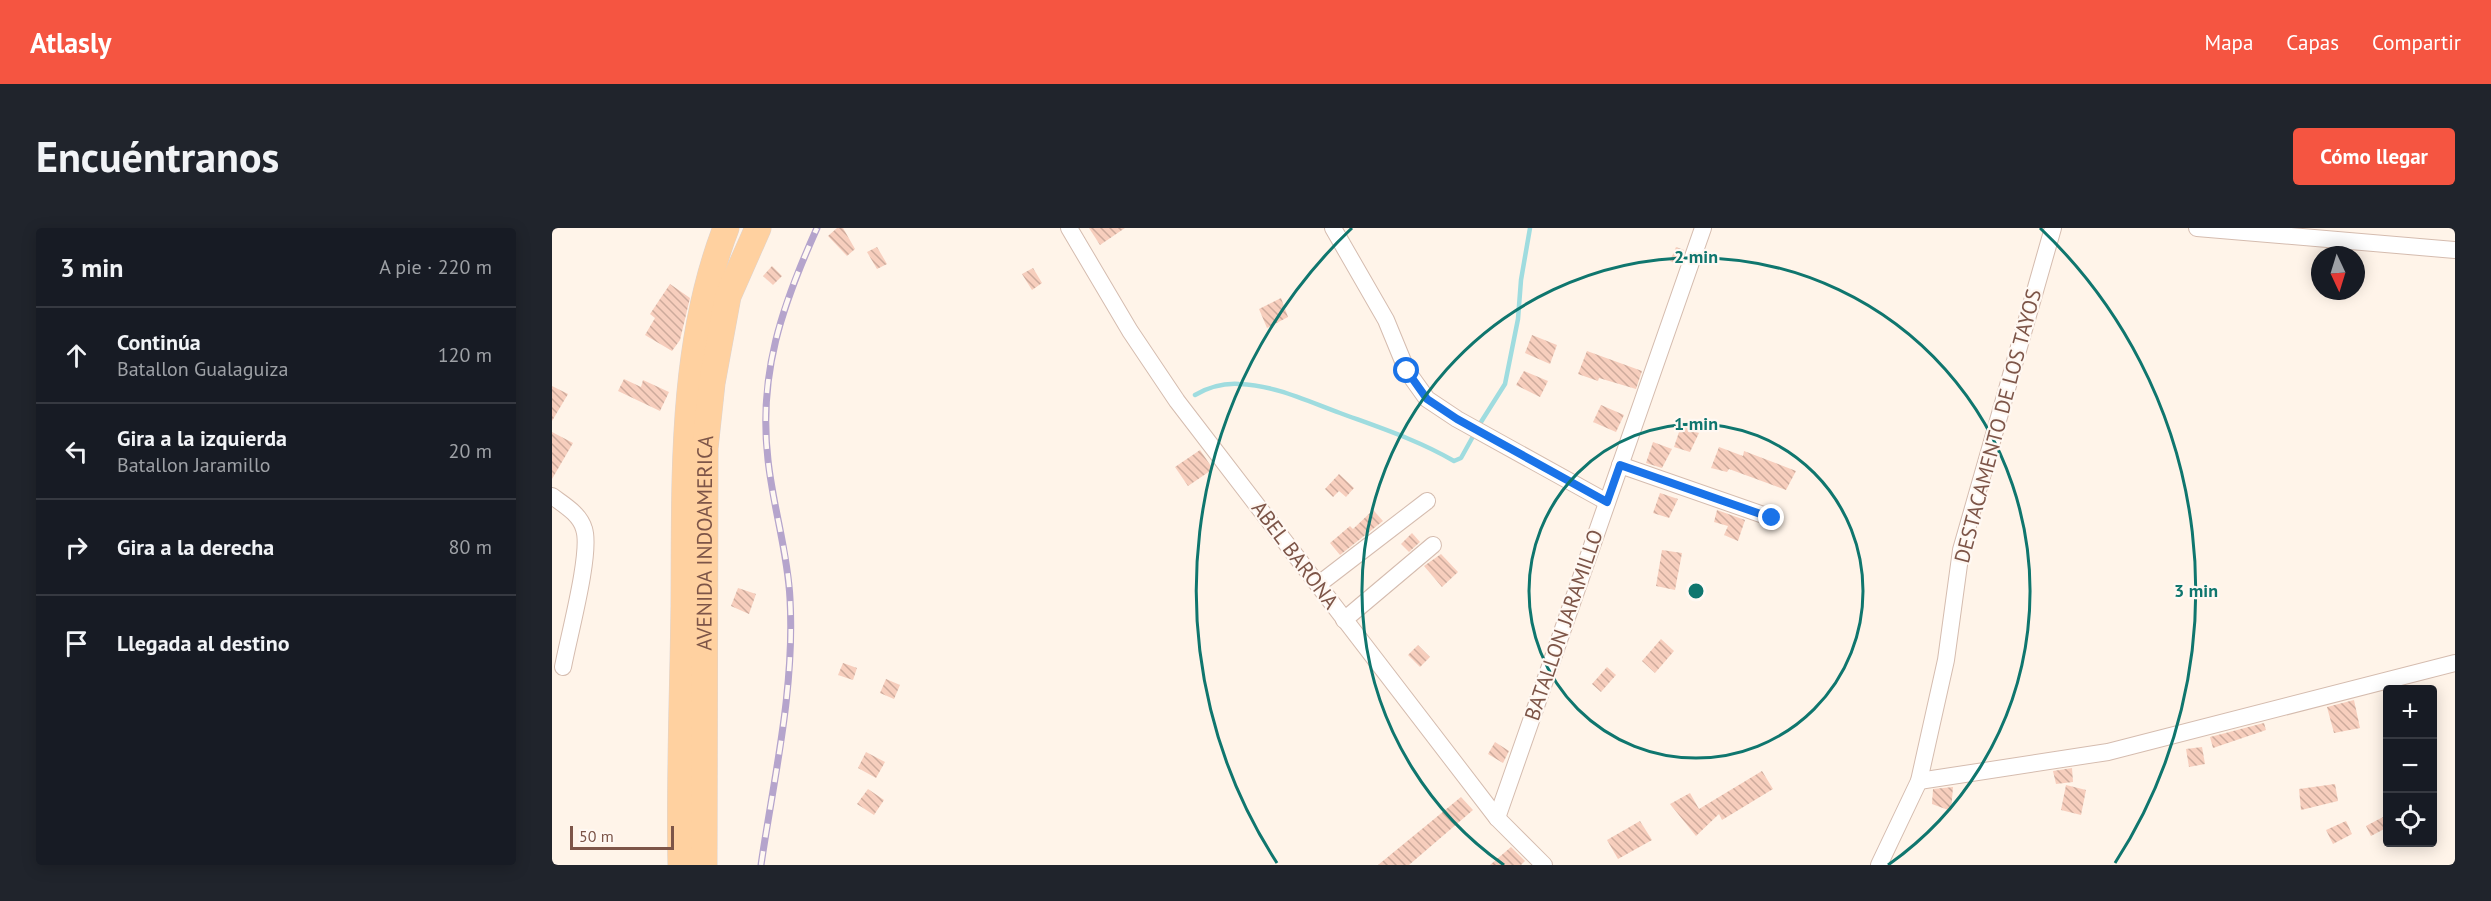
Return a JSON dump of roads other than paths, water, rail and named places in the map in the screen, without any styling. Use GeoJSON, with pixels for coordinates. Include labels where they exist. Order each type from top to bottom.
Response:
{"type":"FeatureCollection","features":[{"type":"Feature","properties":{"kind":"main road","name":"AVENIDA INDOAMERICA"},"geometry":{"type":"LineString","coordinates":[[681,865],[685,474],[690,382],[711,280],[726,228]]}},
{"type":"Feature","properties":{"kind":"main road","name":"AVENIDA INDOAMERICA"},"geometry":{"type":"LineString","coordinates":[[704,865],[705,448],[712,383],[728,296],[758,228]]}},
{"type":"Feature","properties":{"kind":"street","name":"ABEL BARONA"},"geometry":{"type":"LineString","coordinates":[[1070,228],[1130,331],[1170,392],[1497,818],[1544,865]]}},
{"type":"Feature","properties":{"kind":"street"},"geometry":{"type":"LineString","coordinates":[[1333,228],[1386,320],[1407,371],[1427,399],[1457,419],[1607,502]]}},
{"type":"Feature","properties":{"kind":"street","name":"BATALLON JARAMILLO"},"geometry":{"type":"LineString","coordinates":[[1497,818],[1703,228]]}},
{"type":"Feature","properties":{"kind":"street","name":"DESTACAMENTO DE LOS TAYOS"},"geometry":{"type":"LineString","coordinates":[[1879,865],[1919,781],[1946,660],[1961,550],[2053,228]]}},
{"type":"Feature","properties":{"kind":"street"},"geometry":{"type":"LineString","coordinates":[[2198,228],[2455,250]]}},
{"type":"Feature","properties":{"kind":"street"},"geometry":{"type":"LineString","coordinates":[[1620,465],[1772,518]]}},
{"type":"Feature","properties":{"kind":"street"},"geometry":{"type":"LineString","coordinates":[[552,496],[580,521],[585,530],[586,543],[585,561],[562,667]]}},
{"type":"Feature","properties":{"kind":"street"},"geometry":{"type":"LineString","coordinates":[[1319,584],[1427,501]]}},
{"type":"Feature","properties":{"kind":"street"},"geometry":{"type":"LineString","coordinates":[[1344,620],[1433,545]]}},
{"type":"Feature","properties":{"kind":"street"},"geometry":{"type":"LineString","coordinates":[[1919,781],[2108,752],[2455,663]]}},
{"type":"Feature","properties":{"kind":"waterway"},"geometry":{"type":"LineString","coordinates":[[1195,395],[1227,384],[1252,385],[1278,390],[1398,434],[1454,461],[1461,458],[1505,384],[1518,319],[1521,280],[1530,228]]}},
{"type":"Feature","properties":{"kind":"railway"},"geometry":{"type":"LineString","coordinates":[[761,865],[782,732],[791,632],[789,582],[768,460],[767,398],[770,369],[783,313],[817,228]]}}]}
